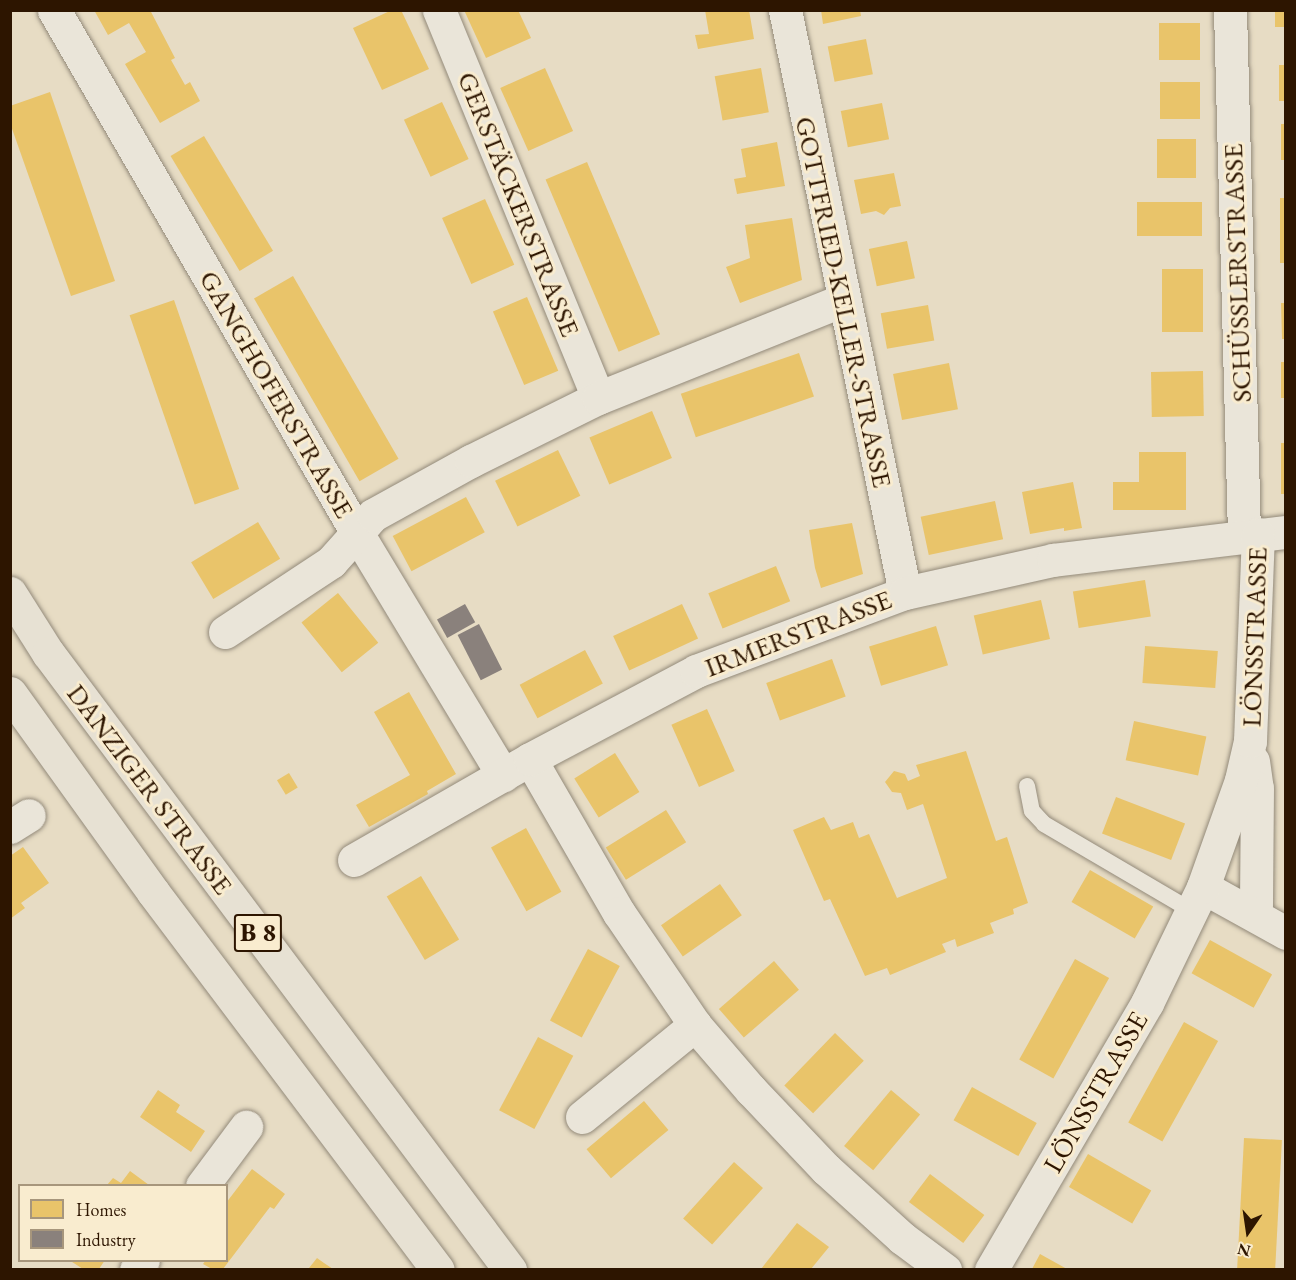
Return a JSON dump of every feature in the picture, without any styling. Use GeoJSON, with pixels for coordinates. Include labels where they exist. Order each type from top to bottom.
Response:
{"type":"FeatureCollection","features":[{"type":"Feature","properties":{"kind":"highway","name":"DANZIGER STRASSE"},"geometry":{"type":"LineString","coordinates":[[10,593],[48,653],[510,1269]]}},
{"type":"Feature","properties":{"kind":"highway","name":"DANZIGER STRASSE"},"geometry":{"type":"LineString","coordinates":[[10,693],[153,892],[438,1269]]}},
{"type":"Feature","properties":{"kind":"street","name":"GANGHOFERSTRASSE"},"geometry":{"type":"LineString","coordinates":[[54,10],[357,532],[695,1025],[751,1090],[826,1169],[902,1238],[945,1269]]}},
{"type":"Feature","properties":{"kind":"street","name":"GERSTÄCKERSTRASSE"},"geometry":{"type":"LineString","coordinates":[[440,10],[598,398]]}},
{"type":"Feature","properties":{"kind":"street","name":"GOTTFRIED-KELLER-STRASSE"},"geometry":{"type":"LineString","coordinates":[[785,10],[905,592]]}},
{"type":"Feature","properties":{"kind":"street","name":"SCHÜSSLERSTRASSE"},"geometry":{"type":"LineString","coordinates":[[1230,10],[1262,534]]}},
{"type":"Feature","properties":{"kind":"street"},"geometry":{"type":"LineString","coordinates":[[225,632],[331,561],[373,515],[471,461],[598,398],[843,300]]}},
{"type":"Feature","properties":{"kind":"street","name":"IRMERSTRASSE"},"geometry":{"type":"LineString","coordinates":[[354,860],[516,767],[696,671],[905,592],[1053,560],[1262,534]]}},
{"type":"Feature","properties":{"kind":"street","name":"LÖNSSTRASSE"},"geometry":{"type":"LineString","coordinates":[[1256,915],[1257,788],[1250,741],[1248,594],[1262,534]]}},
{"type":"Feature","properties":{"kind":"street","name":"LÖNSSTRASSE"},"geometry":{"type":"LineString","coordinates":[[991,1269],[1147,1003],[1198,899],[1241,780],[1250,741]]}},
{"type":"Feature","properties":{"kind":"street"},"geometry":{"type":"LineString","coordinates":[[1198,899],[1256,915],[1286,933]]}},
{"type":"Feature","properties":{"kind":"street"},"geometry":{"type":"LineString","coordinates":[[582,1117],[695,1025]]}},
{"type":"Feature","properties":{"kind":"street"},"geometry":{"type":"LineString","coordinates":[[203,1184],[246,1127]]}},
{"type":"Feature","properties":{"kind":"lane"},"geometry":{"type":"LineString","coordinates":[[1027,786],[1032,811],[1044,824],[1198,899]]}},
{"type":"Feature","properties":{"kind":"building: Homes"},"geometry":{"type":"Polygon","coordinates":[[[94,10],[150,10],[175,58],[171,60],[185,85],[190,82],[200,101],[160,123],[125,64],[146,52],[129,23],[108,35],[94,10]]]}},
{"type":"Feature","properties":{"kind":"building: Homes"},"geometry":{"type":"Polygon","coordinates":[[[392,10],[401,10],[429,69],[382,90],[353,28],[392,10]]]}},
{"type":"Feature","properties":{"kind":"building: Homes"},"geometry":{"type":"Polygon","coordinates":[[[464,10],[518,10],[531,38],[486,58],[464,10]]]}},
{"type":"Feature","properties":{"kind":"building: Homes"},"geometry":{"type":"Polygon","coordinates":[[[705,10],[749,10],[754,39],[698,49],[695,35],[709,34],[705,10]]]}},
{"type":"Feature","properties":{"kind":"building: Homes"},"geometry":{"type":"Polygon","coordinates":[[[821,10],[860,10],[861,16],[823,24],[821,10]]]}},
{"type":"Feature","properties":{"kind":"building: Homes"},"geometry":{"type":"Polygon","coordinates":[[[1275,10],[1286,10],[1286,27],[1275,27],[1275,10]]]}},
{"type":"Feature","properties":{"kind":"building: Homes"},"geometry":{"type":"Polygon","coordinates":[[[1159,23],[1200,23],[1200,60],[1159,60],[1159,23]]]}},
{"type":"Feature","properties":{"kind":"building: Homes"},"geometry":{"type":"Polygon","coordinates":[[[866,39],[873,74],[835,82],[828,46],[866,39]]]}},
{"type":"Feature","properties":{"kind":"building: Homes"},"geometry":{"type":"Polygon","coordinates":[[[1279,65],[1286,65],[1286,101],[1279,101],[1279,65]]]}},
{"type":"Feature","properties":{"kind":"building: Homes"},"geometry":{"type":"Polygon","coordinates":[[[545,68],[573,131],[528,151],[500,88],[545,68]]]}},
{"type":"Feature","properties":{"kind":"building: Homes"},"geometry":{"type":"Polygon","coordinates":[[[761,68],[769,112],[723,120],[715,76],[761,68]]]}},
{"type":"Feature","properties":{"kind":"building: Homes"},"geometry":{"type":"Polygon","coordinates":[[[1160,82],[1200,82],[1200,119],[1160,119],[1160,82]]]}},
{"type":"Feature","properties":{"kind":"building: Homes"},"geometry":{"type":"Polygon","coordinates":[[[50,92],[115,281],[71,296],[10,123],[10,106],[50,92]]]}},
{"type":"Feature","properties":{"kind":"building: Homes"},"geometry":{"type":"Polygon","coordinates":[[[442,102],[469,159],[431,177],[404,120],[442,102]]]}},
{"type":"Feature","properties":{"kind":"building: Homes"},"geometry":{"type":"Polygon","coordinates":[[[882,103],[889,139],[848,147],[841,111],[882,103]]]}},
{"type":"Feature","properties":{"kind":"building: Homes"},"geometry":{"type":"Polygon","coordinates":[[[1281,124],[1286,124],[1286,160],[1281,160],[1281,124]]]}},
{"type":"Feature","properties":{"kind":"building: Homes"},"geometry":{"type":"Polygon","coordinates":[[[204,136],[273,251],[240,271],[171,156],[204,136]]]}},
{"type":"Feature","properties":{"kind":"building: Homes"},"geometry":{"type":"Polygon","coordinates":[[[1157,139],[1196,139],[1196,178],[1157,178],[1157,139]]]}},
{"type":"Feature","properties":{"kind":"building: Homes"},"geometry":{"type":"Polygon","coordinates":[[[777,142],[785,186],[737,194],[734,179],[746,177],[741,149],[777,142]]]}},
{"type":"Feature","properties":{"kind":"building: Homes"},"geometry":{"type":"Polygon","coordinates":[[[587,162],[660,334],[619,352],[546,180],[587,162]]]}},
{"type":"Feature","properties":{"kind":"building: Homes"},"geometry":{"type":"Polygon","coordinates":[[[894,173],[901,206],[890,208],[884,215],[876,211],[861,214],[854,180],[894,173]]]}},
{"type":"Feature","properties":{"kind":"building: Homes"},"geometry":{"type":"Polygon","coordinates":[[[1280,198],[1286,198],[1286,263],[1280,263],[1280,198]]]}},
{"type":"Feature","properties":{"kind":"building: Homes"},"geometry":{"type":"Polygon","coordinates":[[[485,199],[514,265],[471,284],[442,218],[485,199]]]}},
{"type":"Feature","properties":{"kind":"building: Homes"},"geometry":{"type":"Polygon","coordinates":[[[1137,202],[1202,202],[1202,236],[1137,236],[1137,202]]]}},
{"type":"Feature","properties":{"kind":"building: Homes"},"geometry":{"type":"Polygon","coordinates":[[[792,218],[802,280],[740,303],[726,267],[750,258],[745,225],[792,218]]]}},
{"type":"Feature","properties":{"kind":"building: Homes"},"geometry":{"type":"Polygon","coordinates":[[[907,241],[915,278],[877,286],[869,249],[907,241]]]}},
{"type":"Feature","properties":{"kind":"building: Homes"},"geometry":{"type":"Polygon","coordinates":[[[1162,269],[1203,269],[1203,332],[1162,332],[1162,269]]]}},
{"type":"Feature","properties":{"kind":"building: Homes"},"geometry":{"type":"Polygon","coordinates":[[[293,276],[398,459],[360,481],[254,298],[293,276]]]}},
{"type":"Feature","properties":{"kind":"building: Homes"},"geometry":{"type":"Polygon","coordinates":[[[527,297],[558,371],[524,385],[493,311],[527,297]]]}},
{"type":"Feature","properties":{"kind":"building: Homes"},"geometry":{"type":"Polygon","coordinates":[[[174,300],[239,489],[195,504],[130,315],[174,300]]]}},
{"type":"Feature","properties":{"kind":"building: Homes"},"geometry":{"type":"Polygon","coordinates":[[[1281,303],[1286,303],[1286,339],[1282,339],[1281,303]]]}},
{"type":"Feature","properties":{"kind":"building: Homes"},"geometry":{"type":"Polygon","coordinates":[[[928,305],[934,340],[887,349],[881,313],[928,305]]]}},
{"type":"Feature","properties":{"kind":"building: Homes"},"geometry":{"type":"Polygon","coordinates":[[[799,353],[814,396],[696,437],[681,394],[799,353]]]}},
{"type":"Feature","properties":{"kind":"building: Homes"},"geometry":{"type":"Polygon","coordinates":[[[1281,362],[1286,362],[1286,398],[1281,398],[1281,362]]]}},
{"type":"Feature","properties":{"kind":"building: Homes"},"geometry":{"type":"Polygon","coordinates":[[[949,363],[958,409],[902,420],[893,374],[949,363]]]}},
{"type":"Feature","properties":{"kind":"building: Homes"},"geometry":{"type":"Polygon","coordinates":[[[1203,371],[1204,416],[1152,417],[1151,372],[1203,371]]]}},
{"type":"Feature","properties":{"kind":"building: Homes"},"geometry":{"type":"Polygon","coordinates":[[[652,411],[672,458],[609,485],[589,438],[652,411]]]}},
{"type":"Feature","properties":{"kind":"building: Homes"},"geometry":{"type":"Polygon","coordinates":[[[1281,443],[1286,443],[1286,494],[1281,494],[1281,443]]]}},
{"type":"Feature","properties":{"kind":"building: Homes"},"geometry":{"type":"Polygon","coordinates":[[[558,450],[580,496],[517,527],[495,481],[558,450]]]}},
{"type":"Feature","properties":{"kind":"building: Homes"},"geometry":{"type":"Polygon","coordinates":[[[1139,452],[1186,452],[1186,510],[1113,510],[1113,482],[1139,482],[1139,452]]]}},
{"type":"Feature","properties":{"kind":"building: Homes"},"geometry":{"type":"Polygon","coordinates":[[[1073,482],[1082,528],[1064,531],[1064,528],[1030,534],[1022,492],[1073,482]]]}},
{"type":"Feature","properties":{"kind":"building: Homes"},"geometry":{"type":"Polygon","coordinates":[[[466,497],[485,532],[411,571],[393,536],[466,497]]]}},
{"type":"Feature","properties":{"kind":"building: Homes"},"geometry":{"type":"Polygon","coordinates":[[[995,501],[1003,539],[929,555],[921,517],[995,501]]]}},
{"type":"Feature","properties":{"kind":"building: Homes"},"geometry":{"type":"Polygon","coordinates":[[[258,522],[280,559],[213,599],[191,562],[258,522]]]}},
{"type":"Feature","properties":{"kind":"building: Homes"},"geometry":{"type":"Polygon","coordinates":[[[852,523],[863,574],[821,588],[815,568],[809,530],[852,523]]]}},
{"type":"Feature","properties":{"kind":"building: Homes"},"geometry":{"type":"Polygon","coordinates":[[[776,566],[790,601],[723,629],[708,593],[776,566]]]}},
{"type":"Feature","properties":{"kind":"building: Homes"},"geometry":{"type":"Polygon","coordinates":[[[1145,580],[1151,617],[1079,628],[1073,591],[1145,580]]]}},
{"type":"Feature","properties":{"kind":"building: Homes"},"geometry":{"type":"Polygon","coordinates":[[[338,593],[378,643],[342,672],[301,623],[338,593]]]}},
{"type":"Feature","properties":{"kind":"building: Homes"},"geometry":{"type":"Polygon","coordinates":[[[1041,600],[1050,639],[983,654],[974,616],[1041,600]]]}},
{"type":"Feature","properties":{"kind":"building: Homes"},"geometry":{"type":"Polygon","coordinates":[[[682,604],[698,638],[629,671],[613,636],[682,604]]]}},
{"type":"Feature","properties":{"kind":"building: Homes"},"geometry":{"type":"Polygon","coordinates":[[[936,626],[948,665],[881,686],[869,646],[936,626]]]}},
{"type":"Feature","properties":{"kind":"building: Homes"},"geometry":{"type":"Polygon","coordinates":[[[1145,646],[1218,651],[1215,688],[1142,683],[1145,646]]]}},
{"type":"Feature","properties":{"kind":"building: Homes"},"geometry":{"type":"Polygon","coordinates":[[[585,650],[603,684],[538,718],[520,685],[585,650]]]}},
{"type":"Feature","properties":{"kind":"building: Homes"},"geometry":{"type":"Polygon","coordinates":[[[832,659],[846,697],[780,721],[766,683],[832,659]]]}},
{"type":"Feature","properties":{"kind":"building: Homes"},"geometry":{"type":"Polygon","coordinates":[[[409,692],[456,774],[427,791],[428,794],[369,827],[356,805],[410,775],[374,712],[409,692]]]}},
{"type":"Feature","properties":{"kind":"building: Homes"},"geometry":{"type":"Polygon","coordinates":[[[707,709],[735,771],[699,787],[671,725],[707,709]]]}},
{"type":"Feature","properties":{"kind":"building: Homes"},"geometry":{"type":"Polygon","coordinates":[[[1134,721],[1206,736],[1198,776],[1126,760],[1134,721]]]}},
{"type":"Feature","properties":{"kind":"building: Homes"},"geometry":{"type":"Polygon","coordinates":[[[966,751],[996,841],[1007,837],[1028,903],[1013,909],[1014,914],[990,923],[994,933],[957,947],[955,939],[942,944],[946,952],[890,975],[887,968],[865,976],[830,899],[824,901],[793,830],[824,817],[831,830],[853,822],[859,838],[869,834],[897,898],[947,878],[923,804],[907,810],[901,793],[892,792],[885,782],[894,771],[905,774],[908,781],[920,776],[916,765],[966,751]]]}},
{"type":"Feature","properties":{"kind":"building: Homes"},"geometry":{"type":"Polygon","coordinates":[[[615,753],[639,792],[599,817],[574,778],[615,753]]]}},
{"type":"Feature","properties":{"kind":"building: Homes"},"geometry":{"type":"Polygon","coordinates":[[[289,773],[298,788],[286,795],[277,780],[289,773]]]}},
{"type":"Feature","properties":{"kind":"building: Homes"},"geometry":{"type":"Polygon","coordinates":[[[1116,797],[1185,824],[1171,860],[1102,833],[1116,797]]]}},
{"type":"Feature","properties":{"kind":"building: Homes"},"geometry":{"type":"Polygon","coordinates":[[[666,810],[686,842],[626,880],[606,848],[666,810]]]}},
{"type":"Feature","properties":{"kind":"building: Homes"},"geometry":{"type":"Polygon","coordinates":[[[526,828],[561,892],[526,911],[491,847],[526,828]]]}},
{"type":"Feature","properties":{"kind":"building: Homes"},"geometry":{"type":"Polygon","coordinates":[[[23,847],[49,883],[21,903],[25,908],[10,919],[10,856],[23,847]]]}},
{"type":"Feature","properties":{"kind":"building: Homes"},"geometry":{"type":"Polygon","coordinates":[[[1090,870],[1153,906],[1135,939],[1072,902],[1090,870]]]}},
{"type":"Feature","properties":{"kind":"building: Homes"},"geometry":{"type":"Polygon","coordinates":[[[421,876],[459,939],[425,960],[387,897],[421,876]]]}},
{"type":"Feature","properties":{"kind":"building: Homes"},"geometry":{"type":"Polygon","coordinates":[[[720,884],[742,915],[683,956],[661,925],[720,884]]]}},
{"type":"Feature","properties":{"kind":"building: Homes"},"geometry":{"type":"Polygon","coordinates":[[[1210,940],[1272,974],[1254,1008],[1192,973],[1210,940]]]}},
{"type":"Feature","properties":{"kind":"building: Homes"},"geometry":{"type":"Polygon","coordinates":[[[588,949],[620,966],[582,1037],[550,1021],[588,949]]]}},
{"type":"Feature","properties":{"kind":"building: Homes"},"geometry":{"type":"Polygon","coordinates":[[[1075,959],[1109,978],[1053,1078],[1019,1060],[1075,959]]]}},
{"type":"Feature","properties":{"kind":"building: Homes"},"geometry":{"type":"Polygon","coordinates":[[[774,961],[799,990],[744,1038],[719,1009],[774,961]]]}},
{"type":"Feature","properties":{"kind":"building: Homes"},"geometry":{"type":"Polygon","coordinates":[[[1184,1022],[1218,1041],[1162,1141],[1128,1123],[1184,1022]]]}},
{"type":"Feature","properties":{"kind":"building: Homes"},"geometry":{"type":"Polygon","coordinates":[[[835,1033],[864,1061],[813,1113],[784,1086],[835,1033]]]}},
{"type":"Feature","properties":{"kind":"building: Homes"},"geometry":{"type":"Polygon","coordinates":[[[538,1037],[573,1056],[534,1129],[499,1110],[538,1037]]]}},
{"type":"Feature","properties":{"kind":"building: Homes"},"geometry":{"type":"Polygon","coordinates":[[[972,1087],[1037,1123],[1018,1156],[954,1120],[972,1087]]]}},
{"type":"Feature","properties":{"kind":"building: Homes"},"geometry":{"type":"Polygon","coordinates":[[[158,1090],[180,1105],[176,1112],[205,1131],[191,1152],[140,1117],[158,1090]]]}},
{"type":"Feature","properties":{"kind":"building: Homes"},"geometry":{"type":"Polygon","coordinates":[[[891,1090],[920,1114],[873,1170],[844,1146],[891,1090]]]}},
{"type":"Feature","properties":{"kind":"building: Homes"},"geometry":{"type":"Polygon","coordinates":[[[644,1101],[668,1130],[611,1178],[587,1149],[644,1101]]]}},
{"type":"Feature","properties":{"kind":"building: Homes"},"geometry":{"type":"Polygon","coordinates":[[[1244,1138],[1282,1140],[1275,1270],[1237,1269],[1244,1138]]]}},
{"type":"Feature","properties":{"kind":"building: Homes"},"geometry":{"type":"Polygon","coordinates":[[[1088,1154],[1151,1190],[1132,1223],[1069,1187],[1088,1154]]]}},
{"type":"Feature","properties":{"kind":"building: Homes"},"geometry":{"type":"Polygon","coordinates":[[[734,1162],[763,1188],[712,1245],[683,1218],[734,1162]]]}},
{"type":"Feature","properties":{"kind":"building: Homes"},"geometry":{"type":"Polygon","coordinates":[[[252,1169],[285,1194],[274,1209],[270,1207],[223,1269],[212,1269],[203,1264],[204,1262],[228,1262],[228,1200],[252,1169]]]}},
{"type":"Feature","properties":{"kind":"building: Homes"},"geometry":{"type":"Polygon","coordinates":[[[130,1171],[148,1184],[108,1184],[113,1178],[121,1183],[130,1171]]]}},
{"type":"Feature","properties":{"kind":"building: Homes"},"geometry":{"type":"Polygon","coordinates":[[[930,1174],[984,1215],[963,1243],[909,1202],[930,1174]]]}},
{"type":"Feature","properties":{"kind":"building: Homes"},"geometry":{"type":"Polygon","coordinates":[[[797,1223],[829,1247],[811,1269],[761,1269],[797,1223]]]}},
{"type":"Feature","properties":{"kind":"building: Homes"},"geometry":{"type":"Polygon","coordinates":[[[1040,1254],[1067,1269],[1032,1269],[1040,1254]]]}},
{"type":"Feature","properties":{"kind":"building: Homes"},"geometry":{"type":"Polygon","coordinates":[[[317,1258],[333,1269],[309,1268],[317,1258]]]}},
{"type":"Feature","properties":{"kind":"building: Homes"},"geometry":{"type":"Polygon","coordinates":[[[72,1262],[104,1262],[99,1269],[83,1269],[72,1262]]]}},
{"type":"Feature","properties":{"kind":"building: Industry"},"geometry":{"type":"Polygon","coordinates":[[[465,604],[475,622],[447,638],[437,620],[465,604]]]}},
{"type":"Feature","properties":{"kind":"building: Industry"},"geometry":{"type":"Polygon","coordinates":[[[479,624],[502,669],[481,680],[458,635],[479,624]]]}}]}
